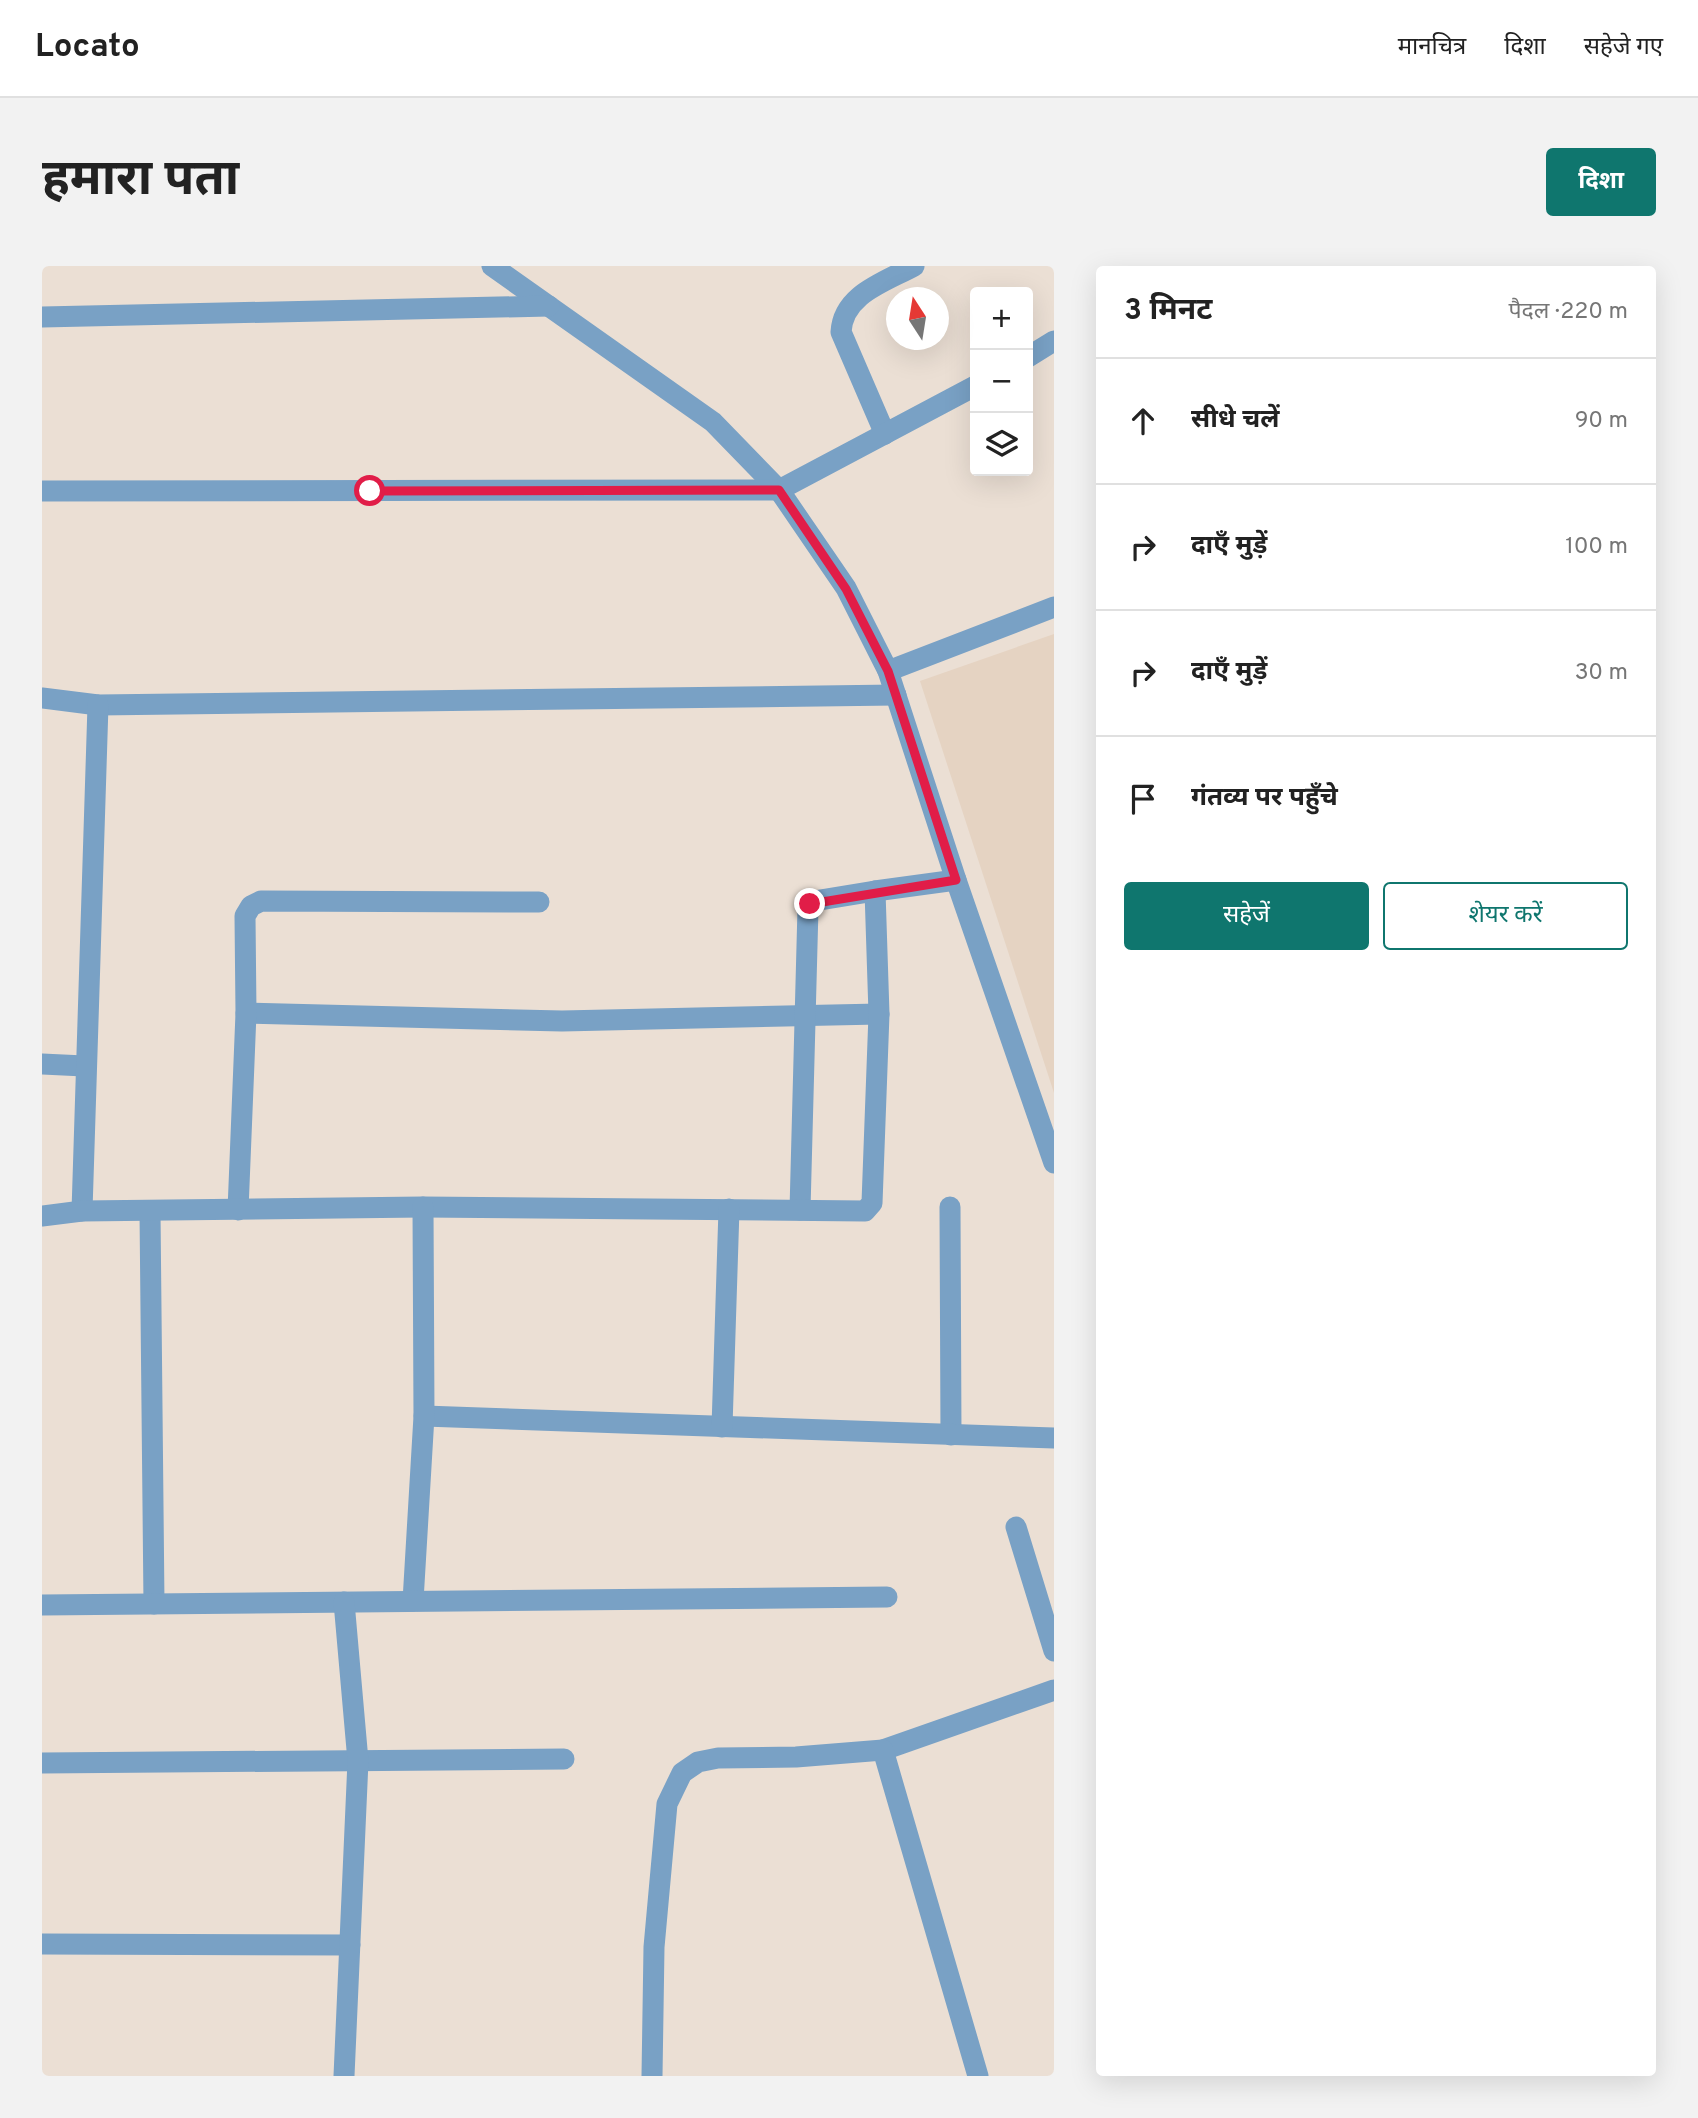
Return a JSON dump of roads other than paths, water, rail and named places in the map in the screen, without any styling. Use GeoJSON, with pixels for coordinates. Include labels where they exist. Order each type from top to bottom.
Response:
{"type":"FeatureCollection","features":[{"type":"Feature","properties":{"kind":"street"},"geometry":{"type":"LineString","coordinates":[[492,266],[713,422],[779,490],[846,589],[888,671],[956,880],[1054,1163]]}},
{"type":"Feature","properties":{"kind":"street"},"geometry":{"type":"LineString","coordinates":[[885,434],[841,332],[842,319],[856,298],[914,266]]}},
{"type":"Feature","properties":{"kind":"street"},"geometry":{"type":"LineString","coordinates":[[42,317],[549,306]]}},
{"type":"Feature","properties":{"kind":"street"},"geometry":{"type":"LineString","coordinates":[[1033,355],[1054,341]]}},
{"type":"Feature","properties":{"kind":"street"},"geometry":{"type":"LineString","coordinates":[[42,491],[779,490],[970,389]]}},
{"type":"Feature","properties":{"kind":"street"},"geometry":{"type":"LineString","coordinates":[[888,671],[1054,607]]}},
{"type":"Feature","properties":{"kind":"street"},"geometry":{"type":"LineString","coordinates":[[44,701],[98,705],[896,695]]}},
{"type":"Feature","properties":{"kind":"street"},"geometry":{"type":"LineString","coordinates":[[82,1211],[84,1066],[98,705]]}},
{"type":"Feature","properties":{"kind":"street"},"geometry":{"type":"LineString","coordinates":[[800,1210],[807,1014],[807,908],[814,901],[956,880]]}},
{"type":"Feature","properties":{"kind":"street"},"geometry":{"type":"LineString","coordinates":[[42,1216],[82,1211],[423,1207],[859,1212],[870,1208],[879,1014],[875,891]]}},
{"type":"Feature","properties":{"kind":"street"},"geometry":{"type":"LineString","coordinates":[[238,1210],[246,1013],[245,916],[254,902],[539,902]]}},
{"type":"Feature","properties":{"kind":"street"},"geometry":{"type":"LineString","coordinates":[[246,1013],[562,1021],[879,1014]]}},
{"type":"Feature","properties":{"kind":"street"},"geometry":{"type":"LineString","coordinates":[[42,1065],[84,1066]]}},
{"type":"Feature","properties":{"kind":"street"},"geometry":{"type":"LineString","coordinates":[[413,1601],[424,1416],[423,1207]]}},
{"type":"Feature","properties":{"kind":"street"},"geometry":{"type":"LineString","coordinates":[[950,1207],[951,1435]]}},
{"type":"Feature","properties":{"kind":"street"},"geometry":{"type":"LineString","coordinates":[[722,1427],[729,1209]]}},
{"type":"Feature","properties":{"kind":"street"},"geometry":{"type":"LineString","coordinates":[[150,1212],[154,1604]]}},
{"type":"Feature","properties":{"kind":"street"},"geometry":{"type":"LineString","coordinates":[[424,1416],[1054,1438]]}},
{"type":"Feature","properties":{"kind":"street"},"geometry":{"type":"LineString","coordinates":[[1016,1527],[1054,1651]]}},
{"type":"Feature","properties":{"kind":"street"},"geometry":{"type":"LineString","coordinates":[[42,1605],[887,1597]]}},
{"type":"Feature","properties":{"kind":"street"},"geometry":{"type":"LineString","coordinates":[[344,1602],[358,1761],[344,2076]]}},
{"type":"Feature","properties":{"kind":"street"},"geometry":{"type":"LineString","coordinates":[[652,2076],[654,1947],[667,1804],[682,1773],[698,1762],[718,1758],[796,1757],[883,1750],[1054,1690]]}},
{"type":"Feature","properties":{"kind":"street"},"geometry":{"type":"LineString","coordinates":[[883,1750],[978,2076]]}},
{"type":"Feature","properties":{"kind":"street"},"geometry":{"type":"LineString","coordinates":[[42,1763],[564,1759]]}},
{"type":"Feature","properties":{"kind":"street"},"geometry":{"type":"LineString","coordinates":[[42,1944],[350,1945]]}}]}
